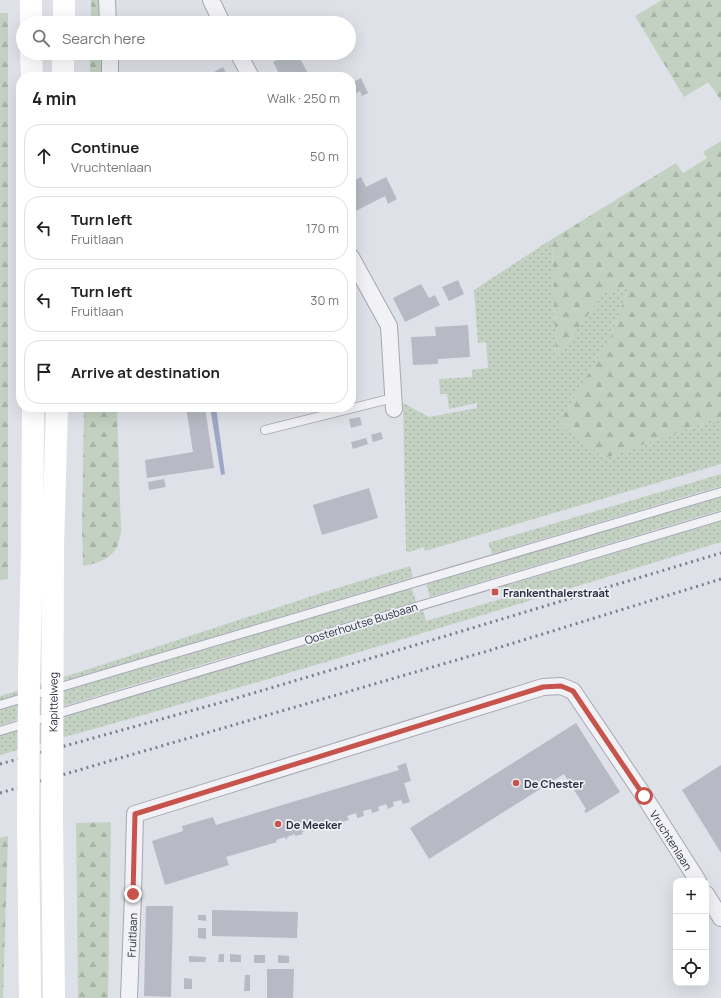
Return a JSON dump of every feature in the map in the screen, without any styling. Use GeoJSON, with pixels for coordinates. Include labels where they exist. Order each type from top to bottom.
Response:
{"type":"FeatureCollection","features":[{"type":"Feature","properties":{"kind":"street"},"geometry":{"type":"LineString","coordinates":[[31,0],[31,16]]}},
{"type":"Feature","properties":{"kind":"street"},"geometry":{"type":"LineString","coordinates":[[64,0],[64,16]]}},
{"type":"Feature","properties":{"kind":"street"},"geometry":{"type":"LineString","coordinates":[[107,0],[108,16]]}},
{"type":"Feature","properties":{"kind":"street"},"geometry":{"type":"LineString","coordinates":[[211,0],[219,16]]}},
{"type":"Feature","properties":{"kind":"street"},"geometry":{"type":"LineString","coordinates":[[31,60],[32,72]]}},
{"type":"Feature","properties":{"kind":"street"},"geometry":{"type":"LineString","coordinates":[[63,60],[63,72]]}},
{"type":"Feature","properties":{"kind":"street"},"geometry":{"type":"LineString","coordinates":[[110,60],[110,72]]}},
{"type":"Feature","properties":{"kind":"street"},"geometry":{"type":"LineString","coordinates":[[242,60],[249,72]]}},
{"type":"Feature","properties":{"kind":"street"},"geometry":{"type":"LineString","coordinates":[[356,266],[389,326],[394,404]]}},
{"type":"Feature","properties":{"kind":"street"},"geometry":{"type":"LineString","coordinates":[[30,998],[28,826],[33,412]]}},
{"type":"Feature","properties":{"kind":"street","name":"Kapittelweg"},"geometry":{"type":"LineString","coordinates":[[54,998],[52,820],[53,546],[57,412]]}},
{"type":"Feature","properties":{"kind":"street","name":"Vruchtenlaan"},"geometry":{"type":"LineString","coordinates":[[561,686],[573,691],[644,796],[696,878]]}},
{"type":"Feature","properties":{"kind":"street","name":"Fruitlaan"},"geometry":{"type":"LineString","coordinates":[[130,998],[135,814],[543,687],[561,686]]}},
{"type":"Feature","properties":{"kind":"street"},"geometry":{"type":"LineString","coordinates":[[709,899],[721,918]]}},
{"type":"Feature","properties":{"kind":"lane"},"geometry":{"type":"LineString","coordinates":[[356,412],[394,404]]}},
{"type":"Feature","properties":{"kind":"lane"},"geometry":{"type":"LineString","coordinates":[[265,430],[354,412]]}},
{"type":"Feature","properties":{"kind":"lane"},"geometry":{"type":"LineString","coordinates":[[0,706],[721,492]]}},
{"type":"Feature","properties":{"kind":"lane","name":"Oosterhoutse Busbaan"},"geometry":{"type":"LineString","coordinates":[[0,731],[721,516]]}},
{"type":"Feature","properties":{"kind":"green space"},"geometry":{"type":"Polygon","coordinates":[[[91,0],[103,0],[103,16],[91,16],[91,0]]]}},
{"type":"Feature","properties":{"kind":"green space"},"geometry":{"type":"Polygon","coordinates":[[[662,0],[721,0],[721,101],[709,82],[684,97],[635,16],[662,0]]]}},
{"type":"Feature","properties":{"kind":"green space"},"geometry":{"type":"Polygon","coordinates":[[[0,13],[8,13],[8,579],[0,580],[0,13]]]}},
{"type":"Feature","properties":{"kind":"green space"},"geometry":{"type":"Polygon","coordinates":[[[90,60],[104,60],[105,72],[90,72],[90,60]]]}},
{"type":"Feature","properties":{"kind":"green space"},"geometry":{"type":"Polygon","coordinates":[[[721,141],[721,417],[605,458],[558,424],[611,337],[628,288],[605,291],[556,360],[552,239],[676,163],[683,173],[707,158],[703,152],[721,141]]]}},
{"type":"Feature","properties":{"kind":"green space"},"geometry":{"type":"Polygon","coordinates":[[[552,239],[556,359],[605,291],[628,288],[611,337],[559,424],[605,458],[721,417],[721,464],[425,551],[423,547],[409,552],[406,551],[403,403],[429,417],[477,408],[477,403],[449,409],[447,394],[440,394],[439,379],[472,377],[472,370],[488,368],[486,342],[478,343],[474,290],[552,239]]]}},
{"type":"Feature","properties":{"kind":"green space"},"geometry":{"type":"Polygon","coordinates":[[[84,412],[117,412],[121,532],[118,545],[112,554],[103,560],[83,566],[82,529],[84,412]]]}},
{"type":"Feature","properties":{"kind":"green space"},"geometry":{"type":"Polygon","coordinates":[[[721,474],[721,486],[492,554],[488,543],[721,474]]]}},
{"type":"Feature","properties":{"kind":"green space"},"geometry":{"type":"Polygon","coordinates":[[[721,496],[721,510],[430,597],[426,584],[721,496]]]}},
{"type":"Feature","properties":{"kind":"green space"},"geometry":{"type":"Polygon","coordinates":[[[721,521],[721,542],[451,625],[0,755],[0,735],[423,610],[426,621],[504,598],[501,587],[721,521]]]}},
{"type":"Feature","properties":{"kind":"green space"},"geometry":{"type":"Polygon","coordinates":[[[410,566],[413,577],[0,701],[0,696],[80,672],[318,594],[410,566]]]}},
{"type":"Feature","properties":{"kind":"green space"},"geometry":{"type":"Polygon","coordinates":[[[412,588],[416,602],[0,725],[0,710],[412,588]]]}},
{"type":"Feature","properties":{"kind":"green space"},"geometry":{"type":"Polygon","coordinates":[[[111,822],[108,998],[78,998],[76,823],[111,822]]]}},
{"type":"Feature","properties":{"kind":"green space"},"geometry":{"type":"Polygon","coordinates":[[[8,836],[3,998],[0,998],[0,838],[8,836]]]}},
{"type":"Feature","properties":{"kind":"water"},"geometry":{"type":"Polygon","coordinates":[[[211,412],[217,412],[225,474],[221,475],[211,412]]]}},
{"type":"Feature","properties":{"kind":"building"},"geometry":{"type":"Polygon","coordinates":[[[277,60],[301,60],[307,72],[278,72],[273,62],[277,60]]]}},
{"type":"Feature","properties":{"kind":"building"},"geometry":{"type":"Polygon","coordinates":[[[223,67],[226,72],[214,72],[223,67]]]}},
{"type":"Feature","properties":{"kind":"building"},"geometry":{"type":"Polygon","coordinates":[[[361,78],[368,93],[362,96],[360,91],[356,93],[356,80],[361,78]]]}},
{"type":"Feature","properties":{"kind":"building"},"geometry":{"type":"Polygon","coordinates":[[[361,177],[366,187],[386,177],[397,199],[388,204],[385,196],[356,211],[356,180],[361,177]]]}},
{"type":"Feature","properties":{"kind":"building"},"geometry":{"type":"Polygon","coordinates":[[[458,280],[464,294],[449,301],[442,287],[458,280]]]}},
{"type":"Feature","properties":{"kind":"building"},"geometry":{"type":"Polygon","coordinates":[[[421,284],[429,298],[435,295],[440,305],[405,322],[393,298],[421,284]]]}},
{"type":"Feature","properties":{"kind":"building"},"geometry":{"type":"Polygon","coordinates":[[[468,325],[470,357],[438,359],[438,364],[413,365],[411,337],[436,336],[435,327],[468,325]]]}},
{"type":"Feature","properties":{"kind":"building"},"geometry":{"type":"Polygon","coordinates":[[[187,412],[206,412],[214,468],[147,478],[145,460],[193,452],[187,412]]]}},
{"type":"Feature","properties":{"kind":"building"},"geometry":{"type":"Polygon","coordinates":[[[360,417],[362,425],[351,428],[349,419],[360,417]]]}},
{"type":"Feature","properties":{"kind":"building"},"geometry":{"type":"Polygon","coordinates":[[[381,432],[383,439],[373,442],[371,435],[381,432]]]}},
{"type":"Feature","properties":{"kind":"building"},"geometry":{"type":"Polygon","coordinates":[[[366,438],[368,444],[353,449],[351,442],[366,438]]]}},
{"type":"Feature","properties":{"kind":"building"},"geometry":{"type":"Polygon","coordinates":[[[164,479],[166,487],[149,490],[148,482],[164,479]]]}},
{"type":"Feature","properties":{"kind":"building"},"geometry":{"type":"Polygon","coordinates":[[[369,488],[378,518],[322,535],[313,505],[369,488]]]}},
{"type":"Feature","properties":{"kind":"building","name":"De Chester"},"geometry":{"type":"Polygon","coordinates":[[[576,723],[620,792],[586,813],[584,811],[586,809],[564,774],[429,859],[410,828],[576,723]]]}},
{"type":"Feature","properties":{"kind":"building","name":"De Meeker"},"geometry":{"type":"Polygon","coordinates":[[[406,763],[411,781],[404,783],[410,802],[403,804],[401,800],[393,802],[394,806],[388,809],[386,804],[378,807],[379,811],[372,813],[371,809],[363,811],[364,816],[357,818],[356,813],[347,816],[349,820],[342,822],[341,820],[333,823],[334,825],[318,827],[318,829],[311,831],[311,829],[302,832],[303,834],[295,836],[295,834],[287,837],[287,839],[285,839],[285,837],[276,840],[277,842],[226,857],[229,865],[165,885],[152,841],[183,831],[182,826],[213,817],[216,825],[399,770],[397,766],[406,763]]]}},
{"type":"Feature","properties":{"kind":"building"},"geometry":{"type":"Polygon","coordinates":[[[721,765],[721,853],[682,790],[721,765]]]}},
{"type":"Feature","properties":{"kind":"building"},"geometry":{"type":"Polygon","coordinates":[[[146,906],[173,906],[171,997],[144,996],[146,906]]]}},
{"type":"Feature","properties":{"kind":"building"},"geometry":{"type":"Polygon","coordinates":[[[212,910],[298,912],[297,938],[212,936],[212,910]]]}},
{"type":"Feature","properties":{"kind":"building"},"geometry":{"type":"Polygon","coordinates":[[[198,915],[206,915],[206,921],[198,920],[198,915]]]}},
{"type":"Feature","properties":{"kind":"building"},"geometry":{"type":"Polygon","coordinates":[[[198,928],[206,928],[206,939],[198,938],[198,928]]]}},
{"type":"Feature","properties":{"kind":"building"},"geometry":{"type":"Polygon","coordinates":[[[219,954],[224,954],[224,962],[218,962],[219,954]]]}},
{"type":"Feature","properties":{"kind":"building"},"geometry":{"type":"Polygon","coordinates":[[[230,954],[241,955],[241,962],[230,962],[230,954]]]}},
{"type":"Feature","properties":{"kind":"building"},"geometry":{"type":"Polygon","coordinates":[[[254,955],[265,955],[265,963],[254,963],[254,955]]]}},
{"type":"Feature","properties":{"kind":"building"},"geometry":{"type":"Polygon","coordinates":[[[278,955],[289,956],[289,963],[278,963],[278,955]]]}},
{"type":"Feature","properties":{"kind":"building"},"geometry":{"type":"Polygon","coordinates":[[[189,956],[206,957],[205,962],[189,962],[189,956]]]}},
{"type":"Feature","properties":{"kind":"building"},"geometry":{"type":"Polygon","coordinates":[[[267,969],[294,969],[293,998],[267,998],[267,969]]]}},
{"type":"Feature","properties":{"kind":"building"},"geometry":{"type":"Polygon","coordinates":[[[245,975],[250,975],[250,991],[244,991],[245,975]]]}},
{"type":"Feature","properties":{"kind":"building"},"geometry":{"type":"Polygon","coordinates":[[[184,978],[192,979],[192,989],[184,989],[184,978]]]}},
{"type":"Feature","properties":{"kind":"railway"},"geometry":{"type":"LineString","coordinates":[[0,764],[230,700],[721,553]]}},
{"type":"Feature","properties":{"kind":"railway"},"geometry":{"type":"LineString","coordinates":[[0,793],[491,650],[721,579]]}},
{"type":"Feature","properties":{"kind":"place","name":"Frankenthalerstraat"},"geometry":{"type":"Point","coordinates":[495,592]}},
{"type":"Feature","properties":{"kind":"place","name":"De Chester"},"geometry":{"type":"Point","coordinates":[516,783]}},
{"type":"Feature","properties":{"kind":"place","name":"De Meeker"},"geometry":{"type":"Point","coordinates":[278,824]}},
{"type":"Feature","properties":{"kind":"route"},"geometry":{"type":"LineString","coordinates":[[133,894],[135,814],[543,687],[561,686],[573,691],[644,796]]}}]}
